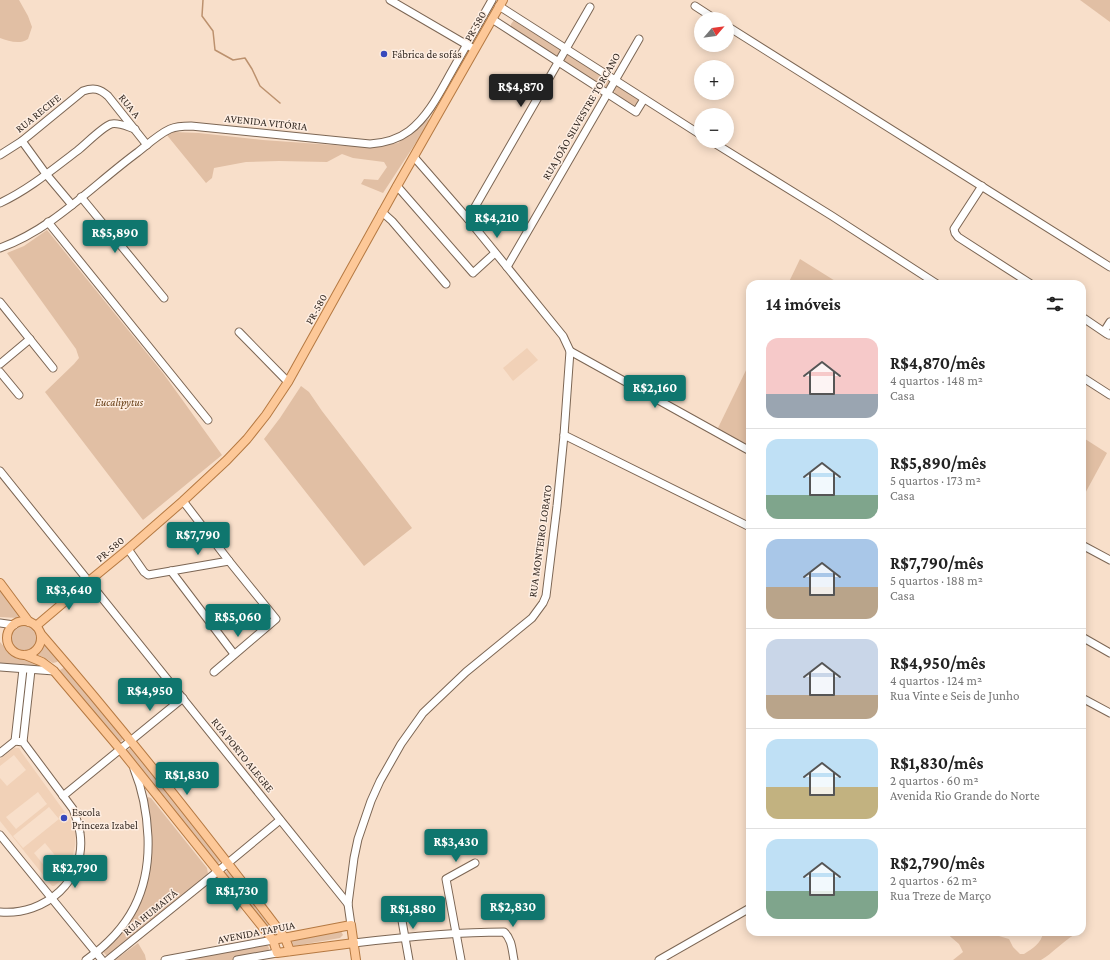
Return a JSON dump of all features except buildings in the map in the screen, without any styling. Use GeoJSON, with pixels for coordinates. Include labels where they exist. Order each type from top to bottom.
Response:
{"type":"FeatureCollection","features":[{"type":"Feature","properties":{"kind":"main road","name":"PR-580"},"geometry":{"type":"LineString","coordinates":[[33,624],[89,581],[183,501],[227,460],[247,439],[266,415],[288,382],[382,212],[501,3]]}},
{"type":"Feature","properties":{"kind":"main road"},"geometry":{"type":"LineString","coordinates":[[0,583],[228,863],[285,938],[290,951]]}},
{"type":"Feature","properties":{"kind":"main road"},"geometry":{"type":"LineString","coordinates":[[10,647],[8,642],[8,633],[14,625],[24,621],[33,624]]}},
{"type":"Feature","properties":{"kind":"main road"},"geometry":{"type":"LineString","coordinates":[[24,655],[34,652],[37,649],[40,644],[40,634]]}},
{"type":"Feature","properties":{"kind":"main road"},"geometry":{"type":"LineString","coordinates":[[0,636],[16,653],[42,662],[54,671],[120,749],[273,940],[277,953],[354,943]]}},
{"type":"Feature","properties":{"kind":"main road"},"geometry":{"type":"LineString","coordinates":[[54,671],[64,662]]}},
{"type":"Feature","properties":{"kind":"main road","name":"AVENIDA TAPUIA"},"geometry":{"type":"LineString","coordinates":[[273,940],[351,926]]}},
{"type":"Feature","properties":{"kind":"main road","name":"RUA MONTEIRO LOBATO"},"geometry":{"type":"LineString","coordinates":[[351,926],[356,960]]}},
{"type":"Feature","properties":{"kind":"street"},"geometry":{"type":"LineString","coordinates":[[390,0],[474,49]]}},
{"type":"Feature","properties":{"kind":"street","name":"AVENIDA VITÓRIA"},"geometry":{"type":"LineString","coordinates":[[0,248],[23,238],[48,222],[72,205],[147,145],[170,129],[179,126],[192,126],[370,144],[394,140],[408,132],[421,119],[439,93],[492,0]]}},
{"type":"Feature","properties":{"kind":"street"},"geometry":{"type":"LineString","coordinates":[[501,3],[566,49],[694,131]]}},
{"type":"Feature","properties":{"kind":"street"},"geometry":{"type":"LineString","coordinates":[[695,6],[704,12]]}},
{"type":"Feature","properties":{"kind":"street"},"geometry":{"type":"LineString","coordinates":[[468,219],[590,7]]}},
{"type":"Feature","properties":{"kind":"street"},"geometry":{"type":"LineString","coordinates":[[492,19],[636,112],[644,99]]}},
{"type":"Feature","properties":{"kind":"street"},"geometry":{"type":"LineString","coordinates":[[734,30],[1110,267]]}},
{"type":"Feature","properties":{"kind":"street","name":"RUA JOÃO SILVESTRE TORCANO"},"geometry":{"type":"LineString","coordinates":[[507,267],[639,39]]}},
{"type":"Feature","properties":{"kind":"street","name":"RUA A"},"geometry":{"type":"LineString","coordinates":[[90,88],[103,92],[108,96],[147,145]]}},
{"type":"Feature","properties":{"kind":"street","name":"RUA RECIFE"},"geometry":{"type":"LineString","coordinates":[[0,155],[22,141],[83,91],[90,88]]}},
{"type":"Feature","properties":{"kind":"street"},"geometry":{"type":"LineString","coordinates":[[0,194],[2,202],[32,184],[111,124],[119,124],[135,129]]}},
{"type":"Feature","properties":{"kind":"street"},"geometry":{"type":"LineString","coordinates":[[22,141],[46,174],[72,205]]}},
{"type":"Feature","properties":{"kind":"street"},"geometry":{"type":"LineString","coordinates":[[722,148],[832,216],[931,280]]}},
{"type":"Feature","properties":{"kind":"street"},"geometry":{"type":"LineString","coordinates":[[414,157],[468,219],[563,336],[570,351],[746,449]]}},
{"type":"Feature","properties":{"kind":"street"},"geometry":{"type":"LineString","coordinates":[[397,186],[473,273],[496,253]]}},
{"type":"Feature","properties":{"kind":"street"},"geometry":{"type":"LineString","coordinates":[[982,186],[954,229],[955,233],[958,237],[1025,280]]}},
{"type":"Feature","properties":{"kind":"street"},"geometry":{"type":"LineString","coordinates":[[81,197],[164,298]]}},
{"type":"Feature","properties":{"kind":"street"},"geometry":{"type":"LineString","coordinates":[[382,212],[392,221],[446,284]]}},
{"type":"Feature","properties":{"kind":"street"},"geometry":{"type":"LineString","coordinates":[[48,222],[208,420]]}},
{"type":"Feature","properties":{"kind":"street"},"geometry":{"type":"LineString","coordinates":[[0,302],[53,368]]}},
{"type":"Feature","properties":{"kind":"street"},"geometry":{"type":"LineString","coordinates":[[1086,320],[1109,334]]}},
{"type":"Feature","properties":{"kind":"street"},"geometry":{"type":"LineString","coordinates":[[1109,334],[1105,330],[1110,322]]}},
{"type":"Feature","properties":{"kind":"street"},"geometry":{"type":"LineString","coordinates":[[239,332],[288,382]]}},
{"type":"Feature","properties":{"kind":"street"},"geometry":{"type":"LineString","coordinates":[[0,364],[30,339]]}},
{"type":"Feature","properties":{"kind":"street","name":"RUA MONTEIRO LOBATO"},"geometry":{"type":"LineString","coordinates":[[351,926],[348,904],[354,858],[362,827],[380,781],[401,744],[422,714],[428,708],[466,672],[532,618],[544,603],[557,506],[570,351]]}},
{"type":"Feature","properties":{"kind":"street"},"geometry":{"type":"LineString","coordinates":[[0,372],[18,395]]}},
{"type":"Feature","properties":{"kind":"street"},"geometry":{"type":"LineString","coordinates":[[1086,380],[1110,395]]}},
{"type":"Feature","properties":{"kind":"street"},"geometry":{"type":"LineString","coordinates":[[564,436],[746,525]]}},
{"type":"Feature","properties":{"kind":"street","name":"RUA PORTO ALEGRE"},"geometry":{"type":"LineString","coordinates":[[0,471],[348,904]]}},
{"type":"Feature","properties":{"kind":"street"},"geometry":{"type":"LineString","coordinates":[[183,501],[228,561],[276,619],[214,672]]}},
{"type":"Feature","properties":{"kind":"street"},"geometry":{"type":"LineString","coordinates":[[1086,547],[1110,560]]}},
{"type":"Feature","properties":{"kind":"street"},"geometry":{"type":"LineString","coordinates":[[128,549],[144,572],[148,575],[228,561]]}},
{"type":"Feature","properties":{"kind":"street"},"geometry":{"type":"LineString","coordinates":[[171,571],[234,654]]}},
{"type":"Feature","properties":{"kind":"street"},"geometry":{"type":"LineString","coordinates":[[0,623],[14,625]]}},
{"type":"Feature","properties":{"kind":"street"},"geometry":{"type":"LineString","coordinates":[[1086,639],[1110,652]]}},
{"type":"Feature","properties":{"kind":"street"},"geometry":{"type":"LineString","coordinates":[[0,667],[54,671]]}},
{"type":"Feature","properties":{"kind":"street"},"geometry":{"type":"LineString","coordinates":[[0,753],[15,741],[23,669]]}},
{"type":"Feature","properties":{"kind":"street"},"geometry":{"type":"LineString","coordinates":[[0,912],[24,910],[45,903],[52,898],[65,886],[74,873],[78,862],[81,841],[78,821],[73,810],[23,742],[31,670]]}},
{"type":"Feature","properties":{"kind":"street"},"geometry":{"type":"LineString","coordinates":[[63,796],[183,698]]}},
{"type":"Feature","properties":{"kind":"street"},"geometry":{"type":"LineString","coordinates":[[1086,700],[1110,713]]}},
{"type":"Feature","properties":{"kind":"street"},"geometry":{"type":"LineString","coordinates":[[15,741],[23,742]]}},
{"type":"Feature","properties":{"kind":"street"},"geometry":{"type":"LineString","coordinates":[[86,960],[125,923],[136,903],[145,879],[148,859],[148,827],[143,797],[132,765]]}},
{"type":"Feature","properties":{"kind":"street","name":"RUA HUMAITÁ"},"geometry":{"type":"LineString","coordinates":[[108,960],[280,820]]}},
{"type":"Feature","properties":{"kind":"street"},"geometry":{"type":"LineString","coordinates":[[0,835],[3,845],[52,898],[102,960]]}},
{"type":"Feature","properties":{"kind":"street"},"geometry":{"type":"LineString","coordinates":[[461,960],[446,879],[476,864]]}},
{"type":"Feature","properties":{"kind":"street"},"geometry":{"type":"LineString","coordinates":[[399,904],[409,960]]}},
{"type":"Feature","properties":{"kind":"street"},"geometry":{"type":"LineString","coordinates":[[659,960],[746,910]]}},
{"type":"Feature","properties":{"kind":"street"},"geometry":{"type":"LineString","coordinates":[[354,943],[456,933],[504,932],[508,935],[511,942],[514,960]]}},
{"type":"Feature","properties":{"kind":"street","name":"AVENIDA TAPUIA"},"geometry":{"type":"LineString","coordinates":[[165,960],[273,940]]}},
{"type":"Feature","properties":{"kind":"street"},"geometry":{"type":"LineString","coordinates":[[237,960],[277,953]]}},
{"type":"Feature","properties":{"kind":"shaded area"},"geometry":{"type":"Polygon","coordinates":[[[527,348],[538,360],[513,381],[503,368],[527,348]]]}},
{"type":"Feature","properties":{"kind":"shaded area","name":"Escola Princeza Izabel"},"geometry":{"type":"Polygon","coordinates":[[[14,748],[19,748],[72,822],[76,833],[72,860],[69,870],[63,879],[54,886],[52,886],[0,821],[0,778],[7,786],[26,770],[14,755],[0,766],[0,759],[14,748]],[[38,792],[6,817],[16,829],[47,804],[38,792]],[[49,807],[13,836],[23,848],[59,819],[49,807]],[[45,843],[34,853],[50,873],[62,864],[45,843]]]}},
{"type":"Feature","properties":{"kind":"green space"},"geometry":{"type":"Polygon","coordinates":[[[0,0],[19,0],[32,27],[28,39],[25,41],[18,42],[0,38],[0,0]]]}},
{"type":"Feature","properties":{"kind":"green space"},"geometry":{"type":"Polygon","coordinates":[[[1080,0],[1110,0],[1110,22],[1080,0]]]}},
{"type":"Feature","properties":{"kind":"green space"},"geometry":{"type":"Polygon","coordinates":[[[515,19],[560,49],[561,51],[559,55],[555,56],[511,28],[511,24],[515,19]]]}},
{"type":"Feature","properties":{"kind":"green space"},"geometry":{"type":"Polygon","coordinates":[[[568,54],[610,80],[610,83],[604,87],[565,62],[565,58],[568,54]]]}},
{"type":"Feature","properties":{"kind":"green space"},"geometry":{"type":"Polygon","coordinates":[[[617,86],[639,98],[637,105],[633,106],[615,94],[614,90],[617,86]]]}},
{"type":"Feature","properties":{"kind":"green space"},"geometry":{"type":"Polygon","coordinates":[[[432,118],[383,193],[361,184],[364,179],[378,180],[387,167],[384,162],[353,158],[342,154],[327,162],[246,162],[214,168],[212,178],[206,183],[166,134],[174,132],[199,133],[263,140],[347,146],[378,146],[398,143],[427,120],[432,118]]]}},
{"type":"Feature","properties":{"kind":"green space","name":"Eucalipytus"},"geometry":{"type":"Polygon","coordinates":[[[47,230],[163,373],[222,455],[143,520],[45,392],[79,358],[76,349],[7,253],[24,246],[47,230]]]}},
{"type":"Feature","properties":{"kind":"green space"},"geometry":{"type":"Polygon","coordinates":[[[800,259],[834,280],[790,280],[800,259]]]}},
{"type":"Feature","properties":{"kind":"green space"},"geometry":{"type":"Polygon","coordinates":[[[746,370],[746,447],[717,430],[746,370]]]}},
{"type":"Feature","properties":{"kind":"green space"},"geometry":{"type":"Polygon","coordinates":[[[301,386],[309,392],[412,528],[364,566],[264,439],[301,386]]]}},
{"type":"Feature","properties":{"kind":"green space"},"geometry":{"type":"Polygon","coordinates":[[[1086,440],[1107,453],[1086,492],[1086,440]]]}},
{"type":"Feature","properties":{"kind":"green space"},"geometry":{"type":"Polygon","coordinates":[[[0,587],[23,616],[18,618],[0,617],[0,587]]]}},
{"type":"Feature","properties":{"kind":"green space"},"geometry":{"type":"Polygon","coordinates":[[[24,624],[34,629],[39,639],[34,649],[24,654],[14,649],[9,639],[14,629],[24,624]]]}},
{"type":"Feature","properties":{"kind":"green space"},"geometry":{"type":"Polygon","coordinates":[[[44,641],[59,660],[57,662],[53,663],[35,654],[42,647],[44,641]]]}},
{"type":"Feature","properties":{"kind":"green space"},"geometry":{"type":"Polygon","coordinates":[[[0,642],[16,658],[35,661],[47,668],[0,664],[0,642]]]}},
{"type":"Feature","properties":{"kind":"green space"},"geometry":{"type":"Polygon","coordinates":[[[65,667],[123,737],[122,741],[119,742],[61,673],[60,670],[65,667]]]}},
{"type":"Feature","properties":{"kind":"green space"},"geometry":{"type":"Polygon","coordinates":[[[130,748],[133,748],[221,859],[219,863],[215,864],[127,754],[127,751],[130,748]]]}},
{"type":"Feature","properties":{"kind":"green space"},"geometry":{"type":"Polygon","coordinates":[[[148,797],[151,798],[207,868],[208,874],[108,955],[106,955],[102,951],[109,944],[147,882],[146,799],[148,797]]]}},
{"type":"Feature","properties":{"kind":"green space"},"geometry":{"type":"Polygon","coordinates":[[[228,870],[277,933],[273,935],[224,873],[228,870]]]}},
{"type":"Feature","properties":{"kind":"green space"},"geometry":{"type":"Polygon","coordinates":[[[341,931],[343,935],[340,938],[294,946],[292,944],[292,939],[341,931]]]}},
{"type":"Feature","properties":{"kind":"green space"},"geometry":{"type":"Polygon","coordinates":[[[950,936],[999,936],[1009,939],[1013,947],[1020,954],[1024,954],[1036,945],[1042,936],[1072,936],[1041,960],[953,960],[963,952],[959,944],[950,936]]]}},
{"type":"Feature","properties":{"kind":"green space"},"geometry":{"type":"Polygon","coordinates":[[[138,943],[145,955],[146,960],[115,960],[138,943]]]}},
{"type":"Feature","properties":{"kind":"green space"},"geometry":{"type":"Polygon","coordinates":[[[267,945],[269,948],[268,953],[231,960],[181,960],[267,945]]]}},
{"type":"Feature","properties":{"kind":"waterway"},"geometry":{"type":"LineString","coordinates":[[203,0],[202,16],[213,31],[215,50],[233,60],[245,58],[260,86],[280,103]]}},
{"type":"Feature","properties":{"kind":"place","name":"Fábrica de sofás"},"geometry":{"type":"Point","coordinates":[384,54]}},
{"type":"Feature","properties":{"kind":"place","name":"Escola Princeza Izabel"},"geometry":{"type":"Point","coordinates":[64,818]}}]}
